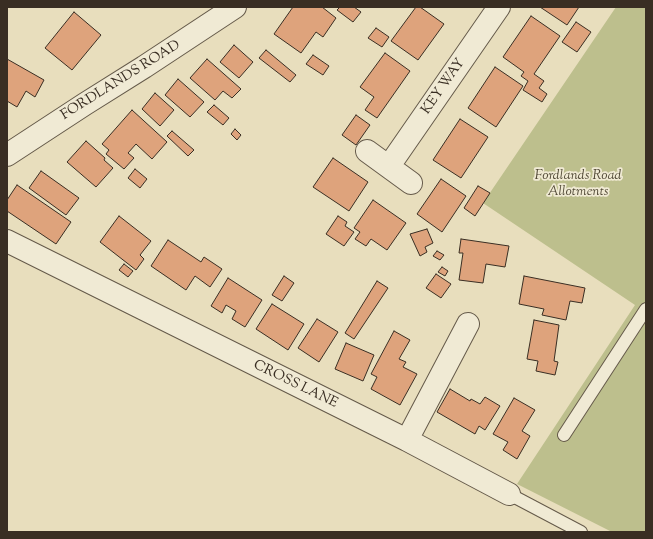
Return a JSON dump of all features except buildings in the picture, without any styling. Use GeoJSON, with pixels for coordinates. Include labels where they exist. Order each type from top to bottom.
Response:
{"type":"FeatureCollection","features":[{"type":"Feature","properties":{"kind":"street","name":"FORDLANDS ROAD"},"geometry":{"type":"LineString","coordinates":[[7,155],[234,7]]}},
{"type":"Feature","properties":{"kind":"street","name":"KEY WAY"},"geometry":{"type":"LineString","coordinates":[[389,166],[499,7]]}},
{"type":"Feature","properties":{"kind":"street"},"geometry":{"type":"LineString","coordinates":[[367,151],[411,183]]}},
{"type":"Feature","properties":{"kind":"street","name":"CROSS LANE"},"geometry":{"type":"LineString","coordinates":[[7,241],[407,440],[509,494]]}},
{"type":"Feature","properties":{"kind":"street"},"geometry":{"type":"LineString","coordinates":[[407,440],[468,324]]}},
{"type":"Feature","properties":{"kind":"lane"},"geometry":{"type":"LineString","coordinates":[[564,435],[646,309]]}},
{"type":"Feature","properties":{"kind":"lane","name":"CROSS LANE"},"geometry":{"type":"LineString","coordinates":[[509,494],[581,532]]}},
{"type":"Feature","properties":{"kind":"green space","name":"Fordlands Road Allotments"},"geometry":{"type":"Polygon","coordinates":[[[616,7],[646,7],[646,532],[612,532],[517,484],[635,305],[483,203],[616,7]]]}}]}
